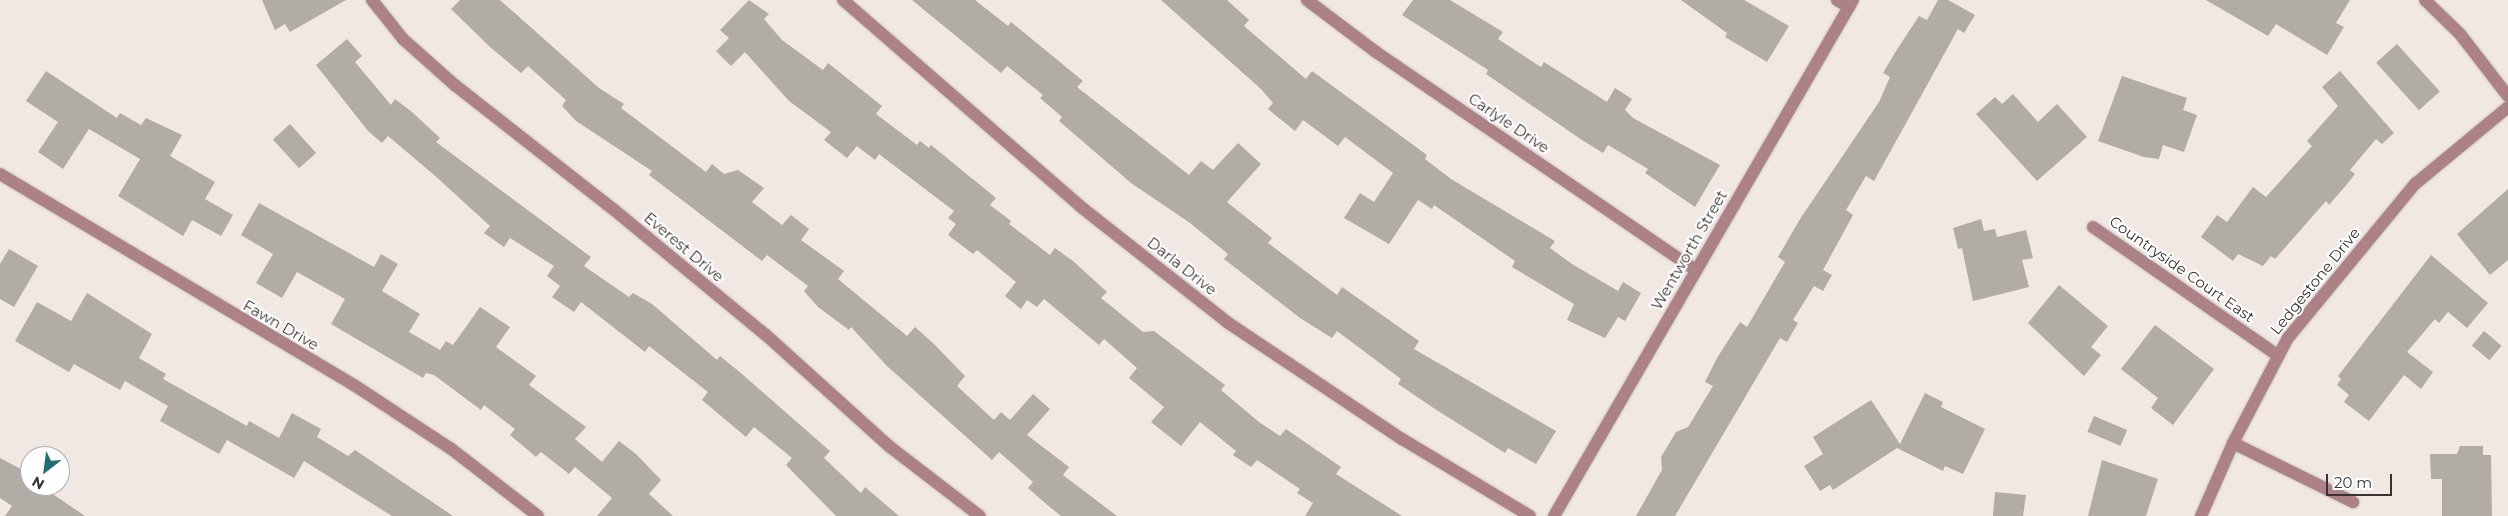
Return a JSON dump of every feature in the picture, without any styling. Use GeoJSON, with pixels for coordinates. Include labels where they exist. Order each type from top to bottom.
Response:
{"type":"FeatureCollection","features":[{"type":"Feature","properties":{"kind":"street","name":"Everest Drive"},"geometry":{"type":"LineString","coordinates":[[372,0],[403,40],[456,86],[613,208],[766,336],[890,446],[980,516]]}},
{"type":"Feature","properties":{"kind":"street","name":"Darla Drive"},"geometry":{"type":"LineString","coordinates":[[843,0],[1081,207],[1227,322],[1402,439],[1530,516]]}},
{"type":"Feature","properties":{"kind":"street","name":"Carlyle Drive"},"geometry":{"type":"LineString","coordinates":[[1307,0],[1376,52],[1696,270]]}},
{"type":"Feature","properties":{"kind":"street"},"geometry":{"type":"LineString","coordinates":[[1837,0],[1851,4]]}},
{"type":"Feature","properties":{"kind":"street"},"geometry":{"type":"LineString","coordinates":[[2425,0],[2460,34],[2508,96]]}},
{"type":"Feature","properties":{"kind":"street","name":"Wentworth Street"},"geometry":{"type":"LineString","coordinates":[[1554,516],[1851,4]]}},
{"type":"Feature","properties":{"kind":"street","name":"Ledgestone Drive"},"geometry":{"type":"LineString","coordinates":[[2201,516],[2233,443],[2278,355],[2415,184],[2508,107]]}},
{"type":"Feature","properties":{"kind":"street","name":"Fawn Drive"},"geometry":{"type":"LineString","coordinates":[[0,174],[354,385],[450,448],[538,516]]}},
{"type":"Feature","properties":{"kind":"street","name":"Countryside Court East"},"geometry":{"type":"LineString","coordinates":[[2092,227],[2278,355]]}},
{"type":"Feature","properties":{"kind":"street"},"geometry":{"type":"LineString","coordinates":[[2233,443],[2353,502]]}},
{"type":"Feature","properties":{"kind":"building"},"geometry":{"type":"Polygon","coordinates":[[[262,0],[346,0],[290,32],[285,24],[275,30],[262,0]]]}},
{"type":"Feature","properties":{"kind":"building"},"geometry":{"type":"Polygon","coordinates":[[[460,0],[500,0],[599,88],[624,104],[621,108],[706,172],[712,164],[724,174],[738,170],[764,188],[752,202],[782,225],[791,215],[809,229],[801,240],[844,271],[838,279],[907,336],[915,327],[934,344],[965,376],[957,386],[994,420],[1001,412],[1010,420],[1033,394],[1050,409],[1027,435],[1069,467],[1063,475],[1117,516],[1061,516],[1028,488],[1033,482],[999,452],[992,460],[887,366],[851,327],[849,330],[818,307],[804,291],[808,286],[767,255],[762,261],[649,175],[652,171],[576,121],[562,106],[566,100],[528,66],[521,73],[491,48],[451,9],[460,0]]]}},
{"type":"Feature","properties":{"kind":"building"},"geometry":{"type":"Polygon","coordinates":[[[749,0],[769,14],[764,19],[782,40],[823,70],[828,63],[882,106],[876,114],[917,145],[920,141],[929,148],[931,145],[996,198],[990,205],[1011,221],[1009,224],[1050,255],[1055,248],[1073,261],[1107,292],[1101,298],[1143,332],[1154,331],[1225,385],[1221,390],[1259,422],[1280,436],[1286,429],[1341,467],[1336,474],[1402,516],[1305,516],[1313,503],[1297,493],[1300,489],[1257,460],[1251,467],[1233,455],[1236,451],[1200,422],[1181,446],[1151,422],[1164,407],[1129,378],[1137,368],[1104,339],[1099,345],[1044,299],[1037,307],[1027,300],[1021,309],[1005,296],[1016,282],[977,250],[973,254],[948,235],[956,224],[948,218],[954,211],[879,154],[875,160],[857,146],[847,158],[824,140],[831,132],[789,101],[745,52],[731,66],[716,51],[729,38],[720,30],[749,0]]]}},
{"type":"Feature","properties":{"kind":"building"},"geometry":{"type":"Polygon","coordinates":[[[912,0],[975,0],[1008,26],[1011,22],[1083,81],[1077,87],[1189,175],[1201,161],[1213,170],[1238,143],[1261,164],[1227,202],[1272,238],[1268,243],[1337,295],[1342,287],[1419,341],[1414,349],[1556,431],[1536,464],[1508,448],[1505,453],[1435,409],[1398,384],[1401,379],[1337,331],[1332,338],[1300,318],[1224,259],[1228,254],[1190,223],[1131,183],[1059,121],[1062,117],[1040,98],[1043,95],[1007,66],[1001,73],[912,0]]]}},
{"type":"Feature","properties":{"kind":"building"},"geometry":{"type":"Polygon","coordinates":[[[1161,0],[1227,0],[1249,20],[1244,26],[1306,79],[1312,71],[1427,155],[1425,159],[1451,179],[1555,241],[1550,248],[1572,264],[1618,291],[1623,282],[1641,293],[1625,321],[1618,317],[1605,338],[1567,320],[1574,304],[1512,267],[1515,261],[1434,205],[1432,209],[1418,200],[1389,244],[1344,218],[1360,193],[1374,202],[1393,173],[1345,137],[1338,146],[1303,120],[1295,131],[1268,109],[1273,103],[1261,89],[1161,0]]]}},
{"type":"Feature","properties":{"kind":"building"},"geometry":{"type":"Polygon","coordinates":[[[1413,0],[1450,0],[1503,32],[1498,39],[1541,67],[1544,62],[1607,102],[1615,88],[1632,99],[1625,110],[1633,118],[1720,165],[1695,207],[1645,173],[1648,169],[1608,145],[1603,153],[1582,140],[1486,74],[1488,70],[1402,15],[1413,0]]]}},
{"type":"Feature","properties":{"kind":"building"},"geometry":{"type":"Polygon","coordinates":[[[1681,0],[1744,0],[1789,26],[1767,62],[1725,37],[1727,33],[1681,0]]]}},
{"type":"Feature","properties":{"kind":"building"},"geometry":{"type":"Polygon","coordinates":[[[1938,0],[1948,0],[1975,15],[1964,33],[1958,29],[1874,181],[1866,176],[1846,210],[1853,215],[1823,270],[1832,275],[1823,291],[1814,286],[1793,320],[1798,323],[1787,342],[1780,338],[1675,516],[1636,516],[1662,470],[1661,457],[1676,432],[1688,427],[1713,386],[1705,382],[1717,358],[1740,322],[1747,327],[1785,262],[1778,257],[1800,219],[1879,102],[1890,77],[1883,73],[1919,16],[1927,20],[1938,0]]]}},
{"type":"Feature","properties":{"kind":"building"},"geometry":{"type":"Polygon","coordinates":[[[2206,0],[2350,0],[2336,23],[2344,27],[2327,55],[2276,24],[2268,36],[2206,0]]]}},
{"type":"Feature","properties":{"kind":"building"},"geometry":{"type":"Polygon","coordinates":[[[347,39],[362,56],[355,62],[391,105],[395,99],[440,138],[436,142],[591,257],[584,266],[629,297],[633,293],[652,304],[717,360],[720,356],[830,451],[824,458],[861,493],[865,487],[899,516],[836,516],[786,465],[792,458],[754,427],[746,437],[702,400],[708,392],[649,346],[645,352],[581,302],[574,312],[552,297],[560,286],[547,276],[554,266],[510,238],[504,247],[484,233],[490,226],[433,174],[388,136],[382,143],[368,131],[316,65],[347,39]]]}},
{"type":"Feature","properties":{"kind":"building"},"geometry":{"type":"Polygon","coordinates":[[[2397,44],[2440,92],[2419,110],[2376,63],[2397,44]]]}},
{"type":"Feature","properties":{"kind":"building"},"geometry":{"type":"Polygon","coordinates":[[[46,71],[117,118],[120,113],[141,125],[146,118],[182,135],[170,156],[215,182],[205,199],[233,215],[221,236],[192,220],[183,236],[118,196],[140,159],[89,129],[63,169],[38,152],[58,122],[26,101],[46,71]]]}},
{"type":"Feature","properties":{"kind":"building"},"geometry":{"type":"Polygon","coordinates":[[[2340,71],[2394,133],[2382,144],[2376,139],[2350,170],[2355,174],[2348,183],[2329,205],[2326,201],[2275,259],[2271,256],[2263,266],[2238,254],[2233,261],[2201,237],[2217,215],[2227,222],[2253,187],[2266,197],[2312,146],[2307,141],[2338,106],[2322,87],[2340,71]]]}},
{"type":"Feature","properties":{"kind":"building"},"geometry":{"type":"Polygon","coordinates":[[[2122,76],[2187,98],[2183,110],[2197,115],[2184,152],[2163,145],[2159,159],[2144,157],[2098,141],[2122,76]]]}},
{"type":"Feature","properties":{"kind":"building"},"geometry":{"type":"Polygon","coordinates":[[[2013,94],[2038,122],[2057,104],[2087,137],[2037,181],[1976,114],[1995,97],[2002,104],[2013,94]]]}},
{"type":"Feature","properties":{"kind":"building"},"geometry":{"type":"Polygon","coordinates":[[[290,124],[316,153],[299,168],[273,139],[290,124]]]}},
{"type":"Feature","properties":{"kind":"building"},"geometry":{"type":"Polygon","coordinates":[[[2508,189],[2508,260],[2490,275],[2457,234],[2508,189]]]}},
{"type":"Feature","properties":{"kind":"building"},"geometry":{"type":"Polygon","coordinates":[[[259,203],[374,267],[381,254],[398,264],[382,291],[420,314],[409,332],[440,350],[446,341],[453,345],[480,307],[510,327],[496,347],[536,376],[529,385],[586,427],[575,439],[602,462],[619,441],[636,454],[661,480],[649,494],[673,516],[597,516],[612,498],[575,467],[569,474],[541,452],[536,457],[510,435],[515,429],[484,405],[481,410],[434,375],[426,373],[423,378],[331,324],[345,299],[297,272],[282,298],[256,283],[273,254],[241,235],[259,203]]]}},
{"type":"Feature","properties":{"kind":"building"},"geometry":{"type":"Polygon","coordinates":[[[1981,219],[1984,231],[1995,229],[1997,237],[2026,230],[2033,258],[2022,260],[2029,287],[1973,301],[1962,248],[1958,249],[1953,228],[1981,219]]]}},
{"type":"Feature","properties":{"kind":"building"},"geometry":{"type":"Polygon","coordinates":[[[9,249],[38,266],[14,307],[0,299],[0,264],[9,249]]]}},
{"type":"Feature","properties":{"kind":"building"},"geometry":{"type":"Polygon","coordinates":[[[2431,255],[2488,303],[2467,328],[2448,312],[2439,323],[2435,319],[2407,352],[2433,372],[2421,389],[2404,375],[2369,421],[2344,402],[2349,395],[2337,385],[2341,379],[2338,376],[2431,255]]]}},
{"type":"Feature","properties":{"kind":"building"},"geometry":{"type":"Polygon","coordinates":[[[2059,285],[2108,326],[2091,347],[2101,355],[2084,376],[2028,323],[2059,285]]]}},
{"type":"Feature","properties":{"kind":"building"},"geometry":{"type":"Polygon","coordinates":[[[87,293],[152,334],[139,358],[166,374],[163,379],[247,426],[249,421],[279,438],[292,413],[321,429],[317,437],[348,456],[355,450],[453,516],[392,516],[304,461],[294,478],[227,440],[219,454],[160,421],[168,406],[125,381],[120,390],[74,364],[69,372],[15,341],[37,302],[71,321],[87,293]]]}},
{"type":"Feature","properties":{"kind":"building"},"geometry":{"type":"Polygon","coordinates":[[[2155,325],[2214,369],[2173,425],[2151,408],[2158,398],[2121,369],[2155,325]]]}},
{"type":"Feature","properties":{"kind":"building"},"geometry":{"type":"Polygon","coordinates":[[[2484,331],[2502,346],[2489,360],[2472,346],[2484,331]]]}},
{"type":"Feature","properties":{"kind":"building"},"geometry":{"type":"Polygon","coordinates":[[[1925,393],[1943,402],[1941,407],[1985,429],[1963,474],[1945,466],[1943,471],[1897,448],[1833,490],[1830,485],[1820,491],[1804,466],[1823,454],[1813,437],[1871,400],[1900,444],[1925,393]]]}},
{"type":"Feature","properties":{"kind":"building"},"geometry":{"type":"Polygon","coordinates":[[[2094,416],[2127,430],[2120,446],[2087,432],[2094,416]]]}},
{"type":"Feature","properties":{"kind":"building"},"geometry":{"type":"Polygon","coordinates":[[[2460,446],[2483,446],[2483,455],[2491,455],[2492,516],[2442,516],[2442,479],[2431,479],[2430,454],[2457,454],[2460,446]]]}},
{"type":"Feature","properties":{"kind":"building"},"geometry":{"type":"Polygon","coordinates":[[[0,458],[20,469],[20,496],[56,496],[85,516],[5,516],[12,506],[0,498],[0,458]]]}},
{"type":"Feature","properties":{"kind":"building"},"geometry":{"type":"Polygon","coordinates":[[[2102,460],[2158,479],[2146,516],[2088,516],[2102,460]]]}},
{"type":"Feature","properties":{"kind":"building"},"geometry":{"type":"Polygon","coordinates":[[[1995,492],[2026,495],[2023,516],[1993,516],[1995,492]]]}}]}
